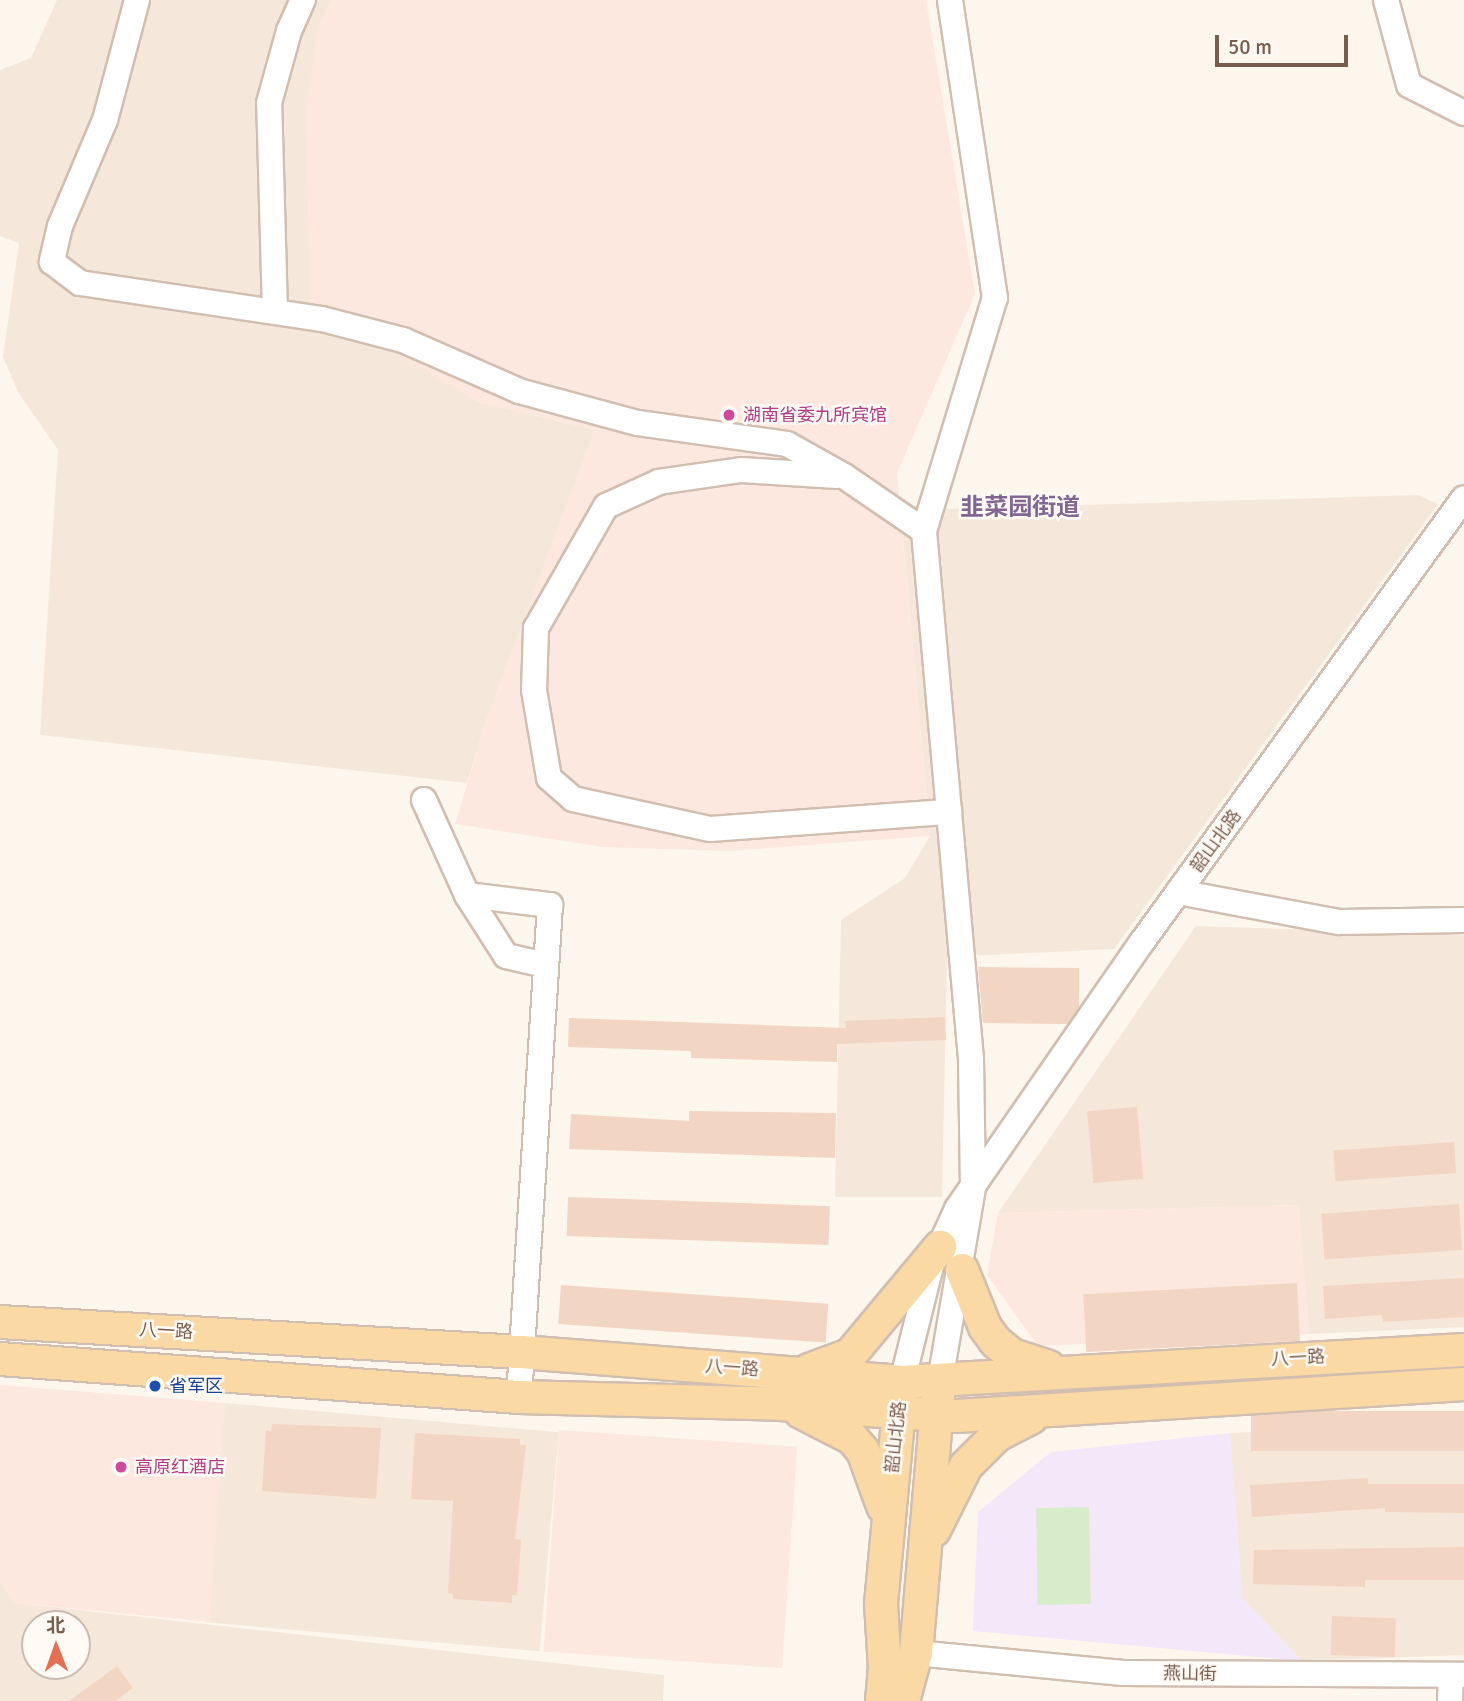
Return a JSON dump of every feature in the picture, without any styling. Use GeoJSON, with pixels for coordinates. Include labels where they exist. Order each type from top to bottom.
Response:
{"type":"FeatureCollection","features":[{"type":"Feature","properties":{"kind":"main road"},"geometry":{"type":"LineString","coordinates":[[800,1374],[850,1355],[940,1247]]}},
{"type":"Feature","properties":{"kind":"main road"},"geometry":{"type":"LineString","coordinates":[[961,1270],[985,1327],[996,1342],[1012,1355],[1056,1370]]}},
{"type":"Feature","properties":{"kind":"main road","name":"八一路"},"geometry":{"type":"LineString","coordinates":[[0,1322],[521,1352],[800,1374],[900,1396],[936,1414],[1055,1411],[1464,1384]]}},
{"type":"Feature","properties":{"kind":"main road","name":"八一路"},"geometry":{"type":"LineString","coordinates":[[0,1359],[519,1397],[780,1404],[900,1396],[940,1381],[1056,1370],[1464,1350]]}},
{"type":"Feature","properties":{"kind":"main road","name":"韶山北路"},"geometry":{"type":"LineString","coordinates":[[903,1701],[916,1653],[922,1561],[940,1381]]}},
{"type":"Feature","properties":{"kind":"main road","name":"韶山北路"},"geometry":{"type":"LineString","coordinates":[[882,1701],[885,1669],[881,1604],[900,1396]]}},
{"type":"Feature","properties":{"kind":"main road"},"geometry":{"type":"LineString","coordinates":[[780,1404],[852,1438],[876,1480],[887,1524]]}},
{"type":"Feature","properties":{"kind":"main road"},"geometry":{"type":"LineString","coordinates":[[922,1561],[966,1466],[997,1435],[1055,1411]]}},
{"type":"Feature","properties":{"kind":"main road"},"geometry":{"type":"LineString","coordinates":[[861,1701],[881,1604]]}},
{"type":"Feature","properties":{"kind":"main road"},"geometry":{"type":"LineString","coordinates":[[916,1653],[924,1701]]}},
{"type":"Feature","properties":{"kind":"street"},"geometry":{"type":"LineString","coordinates":[[137,0],[105,120],[60,226],[52,262],[80,283],[322,319],[403,341],[519,391],[638,423],[787,444],[844,476],[924,531]]}},
{"type":"Feature","properties":{"kind":"street"},"geometry":{"type":"LineString","coordinates":[[275,312],[269,103],[289,31],[303,0]]}},
{"type":"Feature","properties":{"kind":"street"},"geometry":{"type":"LineString","coordinates":[[950,0],[995,298],[924,531],[971,1059],[973,1187]]}},
{"type":"Feature","properties":{"kind":"street"},"geometry":{"type":"LineString","coordinates":[[1386,0],[1409,85],[1464,113]]}},
{"type":"Feature","properties":{"kind":"street"},"geometry":{"type":"LineString","coordinates":[[844,476],[741,470],[659,482],[606,506],[536,628],[534,690],[549,778],[573,799],[710,829],[948,812]]}},
{"type":"Feature","properties":{"kind":"street","name":"韶山北路"},"geometry":{"type":"LineString","coordinates":[[900,1396],[940,1247],[957,1209],[1178,892],[1464,498]]}},
{"type":"Feature","properties":{"kind":"street"},"geometry":{"type":"LineString","coordinates":[[424,800],[467,895],[506,956],[544,965]]}},
{"type":"Feature","properties":{"kind":"street"},"geometry":{"type":"LineString","coordinates":[[1178,892],[1339,922],[1464,920]]}},
{"type":"Feature","properties":{"kind":"street"},"geometry":{"type":"LineString","coordinates":[[467,895],[550,905],[544,965],[519,1397]]}},
{"type":"Feature","properties":{"kind":"street","name":"韶山北路"},"geometry":{"type":"LineString","coordinates":[[940,1381],[973,1187]]}},
{"type":"Feature","properties":{"kind":"street","name":"燕山街"},"geometry":{"type":"LineString","coordinates":[[916,1653],[1123,1673],[1455,1685]]}},
{"type":"Feature","properties":{"kind":"shaded area"},"geometry":{"type":"Polygon","coordinates":[[[57,0],[332,0],[317,29],[476,401],[595,430],[487,719],[467,783],[40,735],[58,450],[18,392],[3,357],[19,243],[0,236],[0,70],[31,58],[57,0]]]}},
{"type":"Feature","properties":{"kind":"shaded area","name":"湖南省委九所宾馆"},"geometry":{"type":"Polygon","coordinates":[[[332,0],[926,0],[975,294],[897,473],[930,836],[729,851],[603,847],[455,824],[487,719],[595,430],[476,401],[310,301],[306,112],[317,29],[332,0]]]}},
{"type":"Feature","properties":{"kind":"shaded area"},"geometry":{"type":"Polygon","coordinates":[[[1418,495],[1438,504],[1114,949],[947,957],[942,1197],[835,1197],[841,920],[905,878],[930,836],[900,504],[947,509],[1418,495]]]}},
{"type":"Feature","properties":{"kind":"shaded area"},"geometry":{"type":"Polygon","coordinates":[[[1196,926],[1464,935],[1464,1327],[1309,1334],[1298,1205],[998,1213],[1196,926]]]}},
{"type":"Feature","properties":{"kind":"shaded area"},"geometry":{"type":"Polygon","coordinates":[[[1298,1205],[1309,1334],[1038,1346],[987,1275],[998,1213],[1298,1205]]]}},
{"type":"Feature","properties":{"kind":"shaded area"},"geometry":{"type":"Polygon","coordinates":[[[0,1385],[225,1403],[210,1622],[15,1603],[0,1581],[0,1385]]]}},
{"type":"Feature","properties":{"kind":"shaded area"},"geometry":{"type":"Polygon","coordinates":[[[225,1403],[559,1432],[540,1651],[206,1622],[225,1403]]]}},
{"type":"Feature","properties":{"kind":"shaded area"},"geometry":{"type":"Polygon","coordinates":[[[1464,1422],[1464,1655],[1302,1661],[1242,1598],[1230,1433],[1464,1422]]]}},
{"type":"Feature","properties":{"kind":"shaded area"},"geometry":{"type":"Polygon","coordinates":[[[559,1430],[797,1447],[782,1668],[544,1651],[559,1430]]]}},
{"type":"Feature","properties":{"kind":"shaded area"},"geometry":{"type":"Polygon","coordinates":[[[1230,1433],[1242,1598],[1302,1661],[973,1631],[978,1512],[1051,1452],[1230,1433]]]}},
{"type":"Feature","properties":{"kind":"shaded area"},"geometry":{"type":"Polygon","coordinates":[[[0,1581],[16,1603],[79,1610],[21,1610],[21,1680],[91,1680],[91,1611],[664,1675],[663,1701],[0,1701],[0,1581]]]}},
{"type":"Feature","properties":{"kind":"green space"},"geometry":{"type":"Polygon","coordinates":[[[1089,1507],[1091,1604],[1038,1605],[1036,1508],[1089,1507]]]}},
{"type":"Feature","properties":{"kind":"building"},"geometry":{"type":"Polygon","coordinates":[[[978,967],[1079,968],[1079,1007],[1067,1024],[983,1023],[978,967]]]}},
{"type":"Feature","properties":{"kind":"building"},"geometry":{"type":"Polygon","coordinates":[[[945,1017],[946,1040],[837,1044],[837,1062],[691,1058],[691,1051],[568,1047],[569,1018],[846,1028],[845,1021],[945,1017]]]}},
{"type":"Feature","properties":{"kind":"building"},"geometry":{"type":"Polygon","coordinates":[[[1137,1107],[1143,1179],[1093,1183],[1087,1111],[1137,1107]]]}},
{"type":"Feature","properties":{"kind":"building"},"geometry":{"type":"Polygon","coordinates":[[[689,1111],[836,1113],[835,1158],[569,1149],[571,1114],[689,1121],[689,1111]]]}},
{"type":"Feature","properties":{"kind":"building"},"geometry":{"type":"Polygon","coordinates":[[[1454,1142],[1456,1173],[1335,1181],[1333,1150],[1454,1142]]]}},
{"type":"Feature","properties":{"kind":"building"},"geometry":{"type":"Polygon","coordinates":[[[568,1197],[830,1206],[828,1245],[567,1236],[568,1197]]]}},
{"type":"Feature","properties":{"kind":"building"},"geometry":{"type":"Polygon","coordinates":[[[1459,1204],[1462,1250],[1325,1260],[1321,1214],[1459,1204]]]}},
{"type":"Feature","properties":{"kind":"building"},"geometry":{"type":"Polygon","coordinates":[[[1464,1278],[1464,1317],[1383,1322],[1382,1315],[1325,1319],[1323,1286],[1464,1278]]]}},
{"type":"Feature","properties":{"kind":"building"},"geometry":{"type":"Polygon","coordinates":[[[1297,1283],[1300,1341],[1086,1352],[1083,1294],[1297,1283]]]}},
{"type":"Feature","properties":{"kind":"building"},"geometry":{"type":"Polygon","coordinates":[[[561,1285],[828,1304],[826,1343],[558,1324],[561,1285]]]}},
{"type":"Feature","properties":{"kind":"building"},"geometry":{"type":"Polygon","coordinates":[[[1251,1411],[1464,1411],[1464,1451],[1251,1451],[1251,1411]]]}},
{"type":"Feature","properties":{"kind":"building"},"geometry":{"type":"Polygon","coordinates":[[[272,1424],[381,1428],[376,1499],[262,1491],[266,1430],[271,1431],[272,1424]]]}},
{"type":"Feature","properties":{"kind":"building"},"geometry":{"type":"Polygon","coordinates":[[[415,1433],[520,1439],[520,1445],[526,1445],[515,1539],[521,1540],[517,1595],[512,1595],[512,1603],[453,1599],[453,1594],[448,1593],[453,1501],[411,1499],[415,1433]]]}},
{"type":"Feature","properties":{"kind":"building"},"geometry":{"type":"Polygon","coordinates":[[[1368,1478],[1368,1484],[1464,1484],[1464,1513],[1385,1512],[1385,1508],[1252,1517],[1250,1485],[1368,1478]]]}},
{"type":"Feature","properties":{"kind":"building"},"geometry":{"type":"Polygon","coordinates":[[[1464,1547],[1464,1580],[1365,1580],[1365,1587],[1253,1584],[1254,1550],[1464,1547]]]}},
{"type":"Feature","properties":{"kind":"building"},"geometry":{"type":"Polygon","coordinates":[[[1332,1616],[1396,1618],[1395,1657],[1331,1655],[1332,1616]]]}},
{"type":"Feature","properties":{"kind":"building"},"geometry":{"type":"Polygon","coordinates":[[[117,1666],[133,1688],[115,1701],[69,1701],[117,1666]]]}},
{"type":"Feature","properties":{"kind":"place","name":"湖南省委九所宾馆"},"geometry":{"type":"Point","coordinates":[729,415]}},
{"type":"Feature","properties":{"kind":"place","name":"省军区"},"geometry":{"type":"Point","coordinates":[155,1386]}},
{"type":"Feature","properties":{"kind":"place","name":"高原红酒店"},"geometry":{"type":"Point","coordinates":[121,1467]}},
{"type":"Feature","properties":{"kind":"district","name":"韭菜园街道"},"geometry":{"type":"Point","coordinates":[1020,508]}}]}
